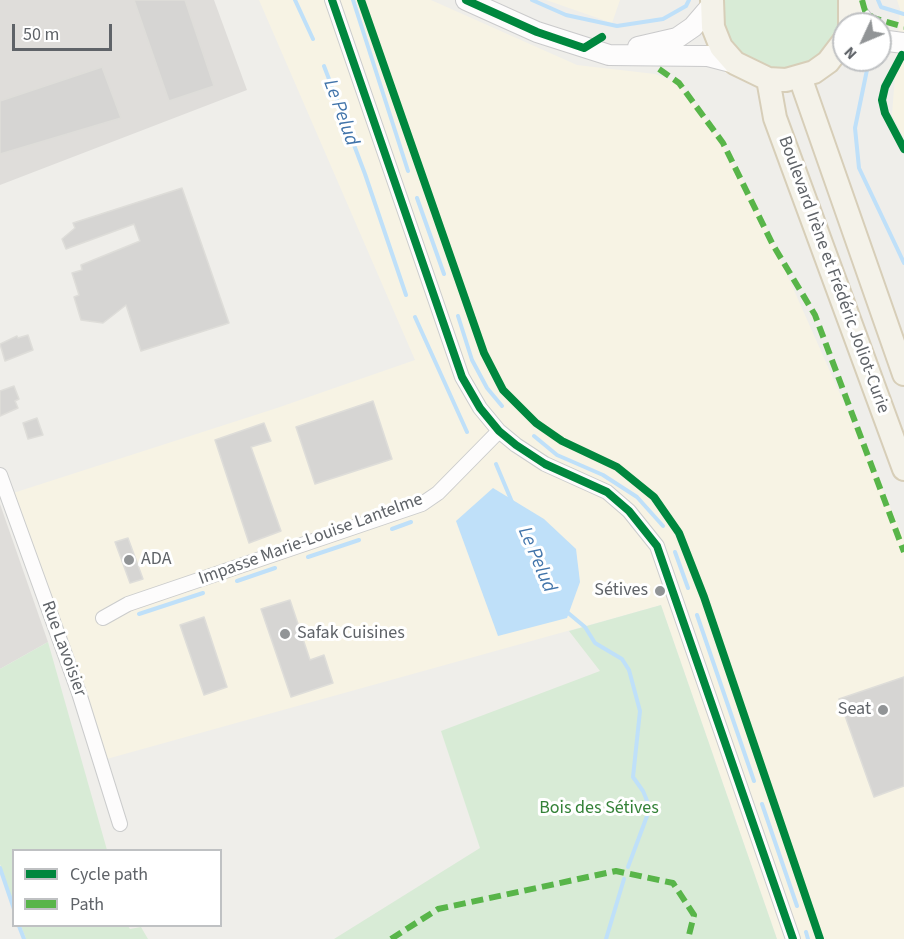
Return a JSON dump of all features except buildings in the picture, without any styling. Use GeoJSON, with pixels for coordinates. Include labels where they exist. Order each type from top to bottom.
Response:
{"type":"FeatureCollection","features":[{"type":"Feature","properties":{"kind":"main road"},"geometry":{"type":"LineString","coordinates":[[466,0],[537,32],[609,56],[708,56],[735,63],[768,79],[800,77],[832,57]]}},
{"type":"Feature","properties":{"kind":"main road"},"geometry":{"type":"LineString","coordinates":[[584,48],[648,46],[677,38],[693,27],[711,3]]}},
{"type":"Feature","properties":{"kind":"main road"},"geometry":{"type":"LineString","coordinates":[[711,3],[713,27],[717,37],[735,63]]}},
{"type":"Feature","properties":{"kind":"main road","name":"Boulevard Irène et Frédéric Joliot-Curie"},"geometry":{"type":"LineString","coordinates":[[800,77],[904,374]]}},
{"type":"Feature","properties":{"kind":"main road","name":"Boulevard Irène et Frédéric Joliot-Curie"},"geometry":{"type":"LineString","coordinates":[[768,79],[775,118],[904,469]]}},
{"type":"Feature","properties":{"kind":"street"},"geometry":{"type":"LineString","coordinates":[[332,0],[462,377],[480,408],[499,431],[545,464],[607,492],[629,511],[657,546],[793,939]]}},
{"type":"Feature","properties":{"kind":"street","name":"Impasse Marie-Louise Lantelme"},"geometry":{"type":"LineString","coordinates":[[103,618],[128,604],[422,504],[438,493],[499,431]]}},
{"type":"Feature","properties":{"kind":"street","name":"Rue Lavoisier"},"geometry":{"type":"LineString","coordinates":[[0,475],[80,693],[120,825]]}},
{"type":"Feature","properties":{"kind":"shaded area"},"geometry":{"type":"Polygon","coordinates":[[[0,0],[214,0],[247,90],[0,185],[0,0]]]}},
{"type":"Feature","properties":{"kind":"shaded area"},"geometry":{"type":"Polygon","coordinates":[[[259,0],[431,0],[577,65],[655,74],[679,83],[716,133],[753,198],[904,538],[904,939],[777,939],[661,605],[103,760],[7,495],[277,408],[415,360],[259,0]]]}},
{"type":"Feature","properties":{"kind":"shaded area"},"geometry":{"type":"Polygon","coordinates":[[[546,0],[620,0],[612,23],[546,0]]]}},
{"type":"Feature","properties":{"kind":"shaded area"},"geometry":{"type":"Polygon","coordinates":[[[897,0],[904,0],[904,138],[892,115],[900,9],[897,0]]]}},
{"type":"Feature","properties":{"kind":"shaded area"},"geometry":{"type":"Polygon","coordinates":[[[0,504],[48,642],[0,669],[0,504]]]}},
{"type":"Feature","properties":{"kind":"green space"},"geometry":{"type":"Polygon","coordinates":[[[723,0],[840,0],[841,12],[832,12],[832,42],[824,53],[807,65],[787,70],[766,68],[747,59],[732,44],[723,25],[723,0]]]}},
{"type":"Feature","properties":{"kind":"green space","name":"Bois des Sétives"},"geometry":{"type":"Polygon","coordinates":[[[661,605],[777,939],[334,939],[480,848],[441,731],[600,671],[569,631],[661,605]]]}},
{"type":"Feature","properties":{"kind":"green space"},"geometry":{"type":"Polygon","coordinates":[[[48,642],[107,849],[12,849],[12,900],[0,864],[0,669],[48,642]]]}},
{"type":"Feature","properties":{"kind":"green space"},"geometry":{"type":"Polygon","coordinates":[[[21,927],[129,927],[130,929],[141,927],[148,939],[26,939],[21,927]]]}},
{"type":"Feature","properties":{"kind":"water"},"geometry":{"type":"Polygon","coordinates":[[[493,488],[544,519],[576,549],[580,582],[567,618],[498,636],[456,521],[493,488]]]}},
{"type":"Feature","properties":{"kind":"waterway","name":"Le Pelud"},"geometry":{"type":"LineString","coordinates":[[295,0],[313,39]]}},
{"type":"Feature","properties":{"kind":"waterway"},"geometry":{"type":"LineString","coordinates":[[353,0],[408,171]]}},
{"type":"Feature","properties":{"kind":"waterway"},"geometry":{"type":"LineString","coordinates":[[532,0],[566,15],[617,26],[663,19],[686,6],[689,0]]}},
{"type":"Feature","properties":{"kind":"waterway"},"geometry":{"type":"LineString","coordinates":[[878,0],[881,7],[904,14]]}},
{"type":"Feature","properties":{"kind":"waterway","name":"Le Pelud"},"geometry":{"type":"LineString","coordinates":[[324,66],[365,174],[406,295]]}},
{"type":"Feature","properties":{"kind":"waterway","name":"Le Pelud"},"geometry":{"type":"LineString","coordinates":[[867,72],[855,128],[859,168],[904,263]]}},
{"type":"Feature","properties":{"kind":"waterway"},"geometry":{"type":"LineString","coordinates":[[417,198],[444,274]]}},
{"type":"Feature","properties":{"kind":"waterway"},"geometry":{"type":"LineString","coordinates":[[458,316],[472,360],[487,388],[502,406]]}},
{"type":"Feature","properties":{"kind":"waterway","name":"Le Pelud"},"geometry":{"type":"LineString","coordinates":[[415,317],[467,432]]}},
{"type":"Feature","properties":{"kind":"waterway"},"geometry":{"type":"LineString","coordinates":[[534,436],[557,455],[603,475],[637,497],[663,526]]}},
{"type":"Feature","properties":{"kind":"waterway","name":"Le Pelud"},"geometry":{"type":"LineString","coordinates":[[496,464],[512,502]]}},
{"type":"Feature","properties":{"kind":"waterway"},"geometry":{"type":"LineString","coordinates":[[392,529],[411,522]]}},
{"type":"Feature","properties":{"kind":"waterway"},"geometry":{"type":"LineString","coordinates":[[308,557],[359,540]]}},
{"type":"Feature","properties":{"kind":"waterway"},"geometry":{"type":"LineString","coordinates":[[675,552],[688,588]]}},
{"type":"Feature","properties":{"kind":"waterway"},"geometry":{"type":"LineString","coordinates":[[237,581],[275,568]]}},
{"type":"Feature","properties":{"kind":"waterway"},"geometry":{"type":"LineString","coordinates":[[139,614],[203,593]]}},
{"type":"Feature","properties":{"kind":"waterway","name":"Le Pelud"},"geometry":{"type":"LineString","coordinates":[[567,612],[585,627],[595,643],[622,659],[629,670],[640,711],[633,777],[643,791],[650,808],[628,867]]}},
{"type":"Feature","properties":{"kind":"waterway"},"geometry":{"type":"LineString","coordinates":[[697,615],[754,781]]}},
{"type":"Feature","properties":{"kind":"waterway"},"geometry":{"type":"LineString","coordinates":[[762,804],[797,906]]}},
{"type":"Feature","properties":{"kind":"waterway","name":"Le Pelud"},"geometry":{"type":"LineString","coordinates":[[0,868],[12,903]]}},
{"type":"Feature","properties":{"kind":"waterway","name":"Le Pelud"},"geometry":{"type":"LineString","coordinates":[[606,939],[624,879]]}},
{"type":"Feature","properties":{"kind":"waterway","name":"Le Pelud"},"geometry":{"type":"LineString","coordinates":[[19,927],[24,939]]}},
{"type":"Feature","properties":{"kind":"waterway"},"geometry":{"type":"LineString","coordinates":[[806,932],[808,939]]}},
{"type":"Feature","properties":{"kind":"marked path"},"geometry":{"type":"LineString","coordinates":[[862,0],[865,11],[873,18],[904,27]]}},
{"type":"Feature","properties":{"kind":"marked path"},"geometry":{"type":"LineString","coordinates":[[659,69],[679,83],[723,143],[773,245],[815,315],[904,552]]}},
{"type":"Feature","properties":{"kind":"marked path"},"geometry":{"type":"LineString","coordinates":[[391,939],[438,909],[616,871],[673,883],[694,915],[688,939]]}},
{"type":"Feature","properties":{"kind":"cycle path"},"geometry":{"type":"LineString","coordinates":[[332,0],[462,377],[480,408],[499,431],[516,445],[545,464],[607,492],[629,511],[657,546],[793,939]]}},
{"type":"Feature","properties":{"kind":"cycle path"},"geometry":{"type":"LineString","coordinates":[[361,0],[484,353],[503,390],[536,423],[562,441],[617,467],[654,497],[679,533],[704,597],[820,939]]}},
{"type":"Feature","properties":{"kind":"cycle path"},"geometry":{"type":"LineString","coordinates":[[466,0],[537,32],[584,48],[602,37]]}},
{"type":"Feature","properties":{"kind":"cycle path"},"geometry":{"type":"LineString","coordinates":[[904,56],[902,55],[885,87],[882,100],[885,113],[904,149]]}},
{"type":"Feature","properties":{"kind":"place","name":"ADA"},"geometry":{"type":"Point","coordinates":[129,560]}},
{"type":"Feature","properties":{"kind":"place","name":"Sétives"},"geometry":{"type":"Point","coordinates":[660,591]}},
{"type":"Feature","properties":{"kind":"place","name":"Safak Cuisines"},"geometry":{"type":"Point","coordinates":[285,634]}},
{"type":"Feature","properties":{"kind":"place","name":"Seat"},"geometry":{"type":"Point","coordinates":[883,710]}}]}
